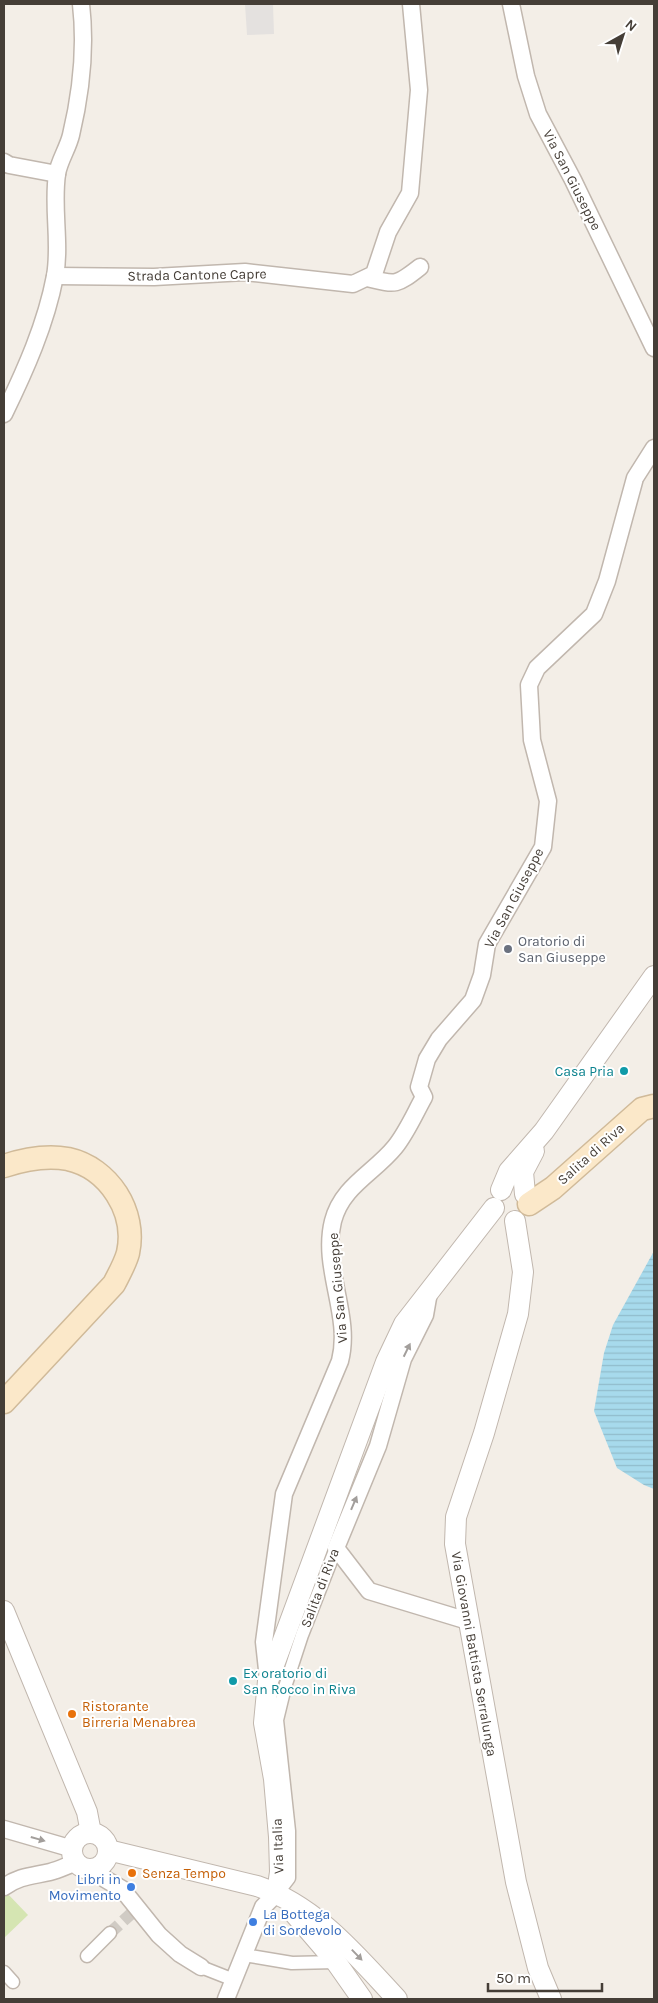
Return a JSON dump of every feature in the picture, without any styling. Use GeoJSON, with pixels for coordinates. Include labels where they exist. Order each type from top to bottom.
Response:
{"type":"FeatureCollection","features":[{"type":"Feature","properties":{"kind":"main road","name":"Salita di Riva"},"geometry":{"type":"LineString","coordinates":[[523,1206],[553,1188],[642,1109],[654,1106]]}},
{"type":"Feature","properties":{"kind":"main road"},"geometry":{"type":"LineString","coordinates":[[4,1166],[38,1158],[67,1159],[88,1168],[106,1180],[117,1193],[125,1208],[130,1237],[126,1260],[114,1284],[4,1402]]}},
{"type":"Feature","properties":{"kind":"street"},"geometry":{"type":"LineString","coordinates":[[4,414],[38,337],[55,276],[58,238],[57,174],[71,137],[79,91],[84,28],[81,4]]}},
{"type":"Feature","properties":{"kind":"street"},"geometry":{"type":"LineString","coordinates":[[367,278],[374,274],[388,232],[410,193],[419,90],[411,4]]}},
{"type":"Feature","properties":{"kind":"street","name":"Via San Giuseppe"},"geometry":{"type":"LineString","coordinates":[[511,4],[526,76],[538,114],[573,180],[654,348]]}},
{"type":"Feature","properties":{"kind":"street"},"geometry":{"type":"LineString","coordinates":[[4,162],[9,165],[57,174]]}},
{"type":"Feature","properties":{"kind":"street","name":"Strada Cantone Capre"},"geometry":{"type":"LineString","coordinates":[[55,276],[154,277],[245,272],[352,284],[367,278],[392,284],[404,280],[420,267]]}},
{"type":"Feature","properties":{"kind":"street","name":"Via San Giuseppe"},"geometry":{"type":"LineString","coordinates":[[268,1682],[264,1642],[284,1494],[340,1362],[344,1347],[342,1317],[330,1236],[332,1222],[343,1196],[384,1160],[397,1145],[409,1124],[424,1097],[419,1087],[427,1059],[439,1039],[473,1000],[482,975],[487,944],[543,847],[548,801],[532,740],[529,685],[537,668],[594,614],[607,581],[635,478],[654,448]]}},
{"type":"Feature","properties":{"kind":"street"},"geometry":{"type":"LineString","coordinates":[[544,1131],[654,976]]}},
{"type":"Feature","properties":{"kind":"street","name":"Salita di Riva"},"geometry":{"type":"LineString","coordinates":[[268,1682],[386,1362],[404,1324],[498,1199],[509,1171],[544,1131]]}},
{"type":"Feature","properties":{"kind":"street","name":"Via Giovanni Battista Serralunga"},"geometry":{"type":"LineString","coordinates":[[544,1131],[523,1172],[523,1272],[518,1314],[456,1516],[455,1544],[516,1882],[538,1968],[551,1999]]}},
{"type":"Feature","properties":{"kind":"street"},"geometry":{"type":"LineString","coordinates":[[517,1188],[523,1206],[504,1220],[496,1213],[498,1199],[517,1188]]}},
{"type":"Feature","properties":{"kind":"street","name":"Salita di Riva"},"geometry":{"type":"LineString","coordinates":[[278,1894],[290,1878],[289,1830],[277,1720],[285,1687],[302,1635],[378,1446],[403,1359],[425,1315],[429,1292]]}},
{"type":"Feature","properties":{"kind":"street"},"geometry":{"type":"LineString","coordinates":[[336,1548],[369,1591],[468,1621]]}},
{"type":"Feature","properties":{"kind":"street"},"geometry":{"type":"LineString","coordinates":[[4,1611],[87,1812],[91,1833]]}},
{"type":"Feature","properties":{"kind":"street","name":"Via Italia"},"geometry":{"type":"LineString","coordinates":[[226,1999],[263,1907],[278,1894],[280,1872],[278,1828],[274,1780],[264,1723],[268,1682]]}},
{"type":"Feature","properties":{"kind":"street"},"geometry":{"type":"LineString","coordinates":[[4,1829],[82,1859],[105,1861],[108,1850],[104,1840],[91,1833]]}},
{"type":"Feature","properties":{"kind":"street"},"geometry":{"type":"LineString","coordinates":[[91,1833],[77,1839],[82,1859],[105,1879],[122,1888],[135,1910],[180,1954],[201,1967],[234,1980]]}},
{"type":"Feature","properties":{"kind":"street"},"geometry":{"type":"LineString","coordinates":[[108,1850],[257,1886],[278,1894],[331,1929],[397,1999]]}},
{"type":"Feature","properties":{"kind":"street"},"geometry":{"type":"LineString","coordinates":[[4,1887],[13,1880],[30,1874],[50,1872],[82,1859]]}},
{"type":"Feature","properties":{"kind":"street"},"geometry":{"type":"LineString","coordinates":[[278,1894],[336,1962],[362,1999]]}},
{"type":"Feature","properties":{"kind":"street"},"geometry":{"type":"LineString","coordinates":[[87,1956],[110,1933]]}},
{"type":"Feature","properties":{"kind":"street"},"geometry":{"type":"LineString","coordinates":[[244,1954],[292,1963],[336,1962]]}},
{"type":"Feature","properties":{"kind":"street"},"geometry":{"type":"LineString","coordinates":[[4,1972],[13,1982]]}},
{"type":"Feature","properties":{"kind":"green space"},"geometry":{"type":"Polygon","coordinates":[[[4,1892],[28,1915],[4,1938],[4,1892]]]}},
{"type":"Feature","properties":{"kind":"shaded area"},"geometry":{"type":"Polygon","coordinates":[[[245,4],[273,4],[274,34],[247,35],[245,4]]]}},
{"type":"Feature","properties":{"kind":"water"},"geometry":{"type":"Polygon","coordinates":[[[654,1251],[654,1489],[617,1468],[594,1411],[604,1353],[613,1325],[654,1251]]]}},
{"type":"Feature","properties":{"kind":"tunnel"},"geometry":{"type":"LineString","coordinates":[[110,1933],[133,1912]]}},
{"type":"Feature","properties":{"kind":"place","name":"Oratorio di San Giuseppe"},"geometry":{"type":"Point","coordinates":[508,949]}},
{"type":"Feature","properties":{"kind":"place","name":"Casa Pria"},"geometry":{"type":"Point","coordinates":[624,1071]}},
{"type":"Feature","properties":{"kind":"place","name":"Ex oratorio di San Rocco in Riva"},"geometry":{"type":"Point","coordinates":[233,1681]}},
{"type":"Feature","properties":{"kind":"place","name":"Ristorante Birreria Menabrea"},"geometry":{"type":"Point","coordinates":[72,1714]}},
{"type":"Feature","properties":{"kind":"place","name":"Senza Tempo"},"geometry":{"type":"Point","coordinates":[132,1873]}},
{"type":"Feature","properties":{"kind":"place","name":"Libri in Movimento"},"geometry":{"type":"Point","coordinates":[131,1887]}},
{"type":"Feature","properties":{"kind":"place","name":"La Bottega di Sordevolo"},"geometry":{"type":"Point","coordinates":[253,1922]}}]}
